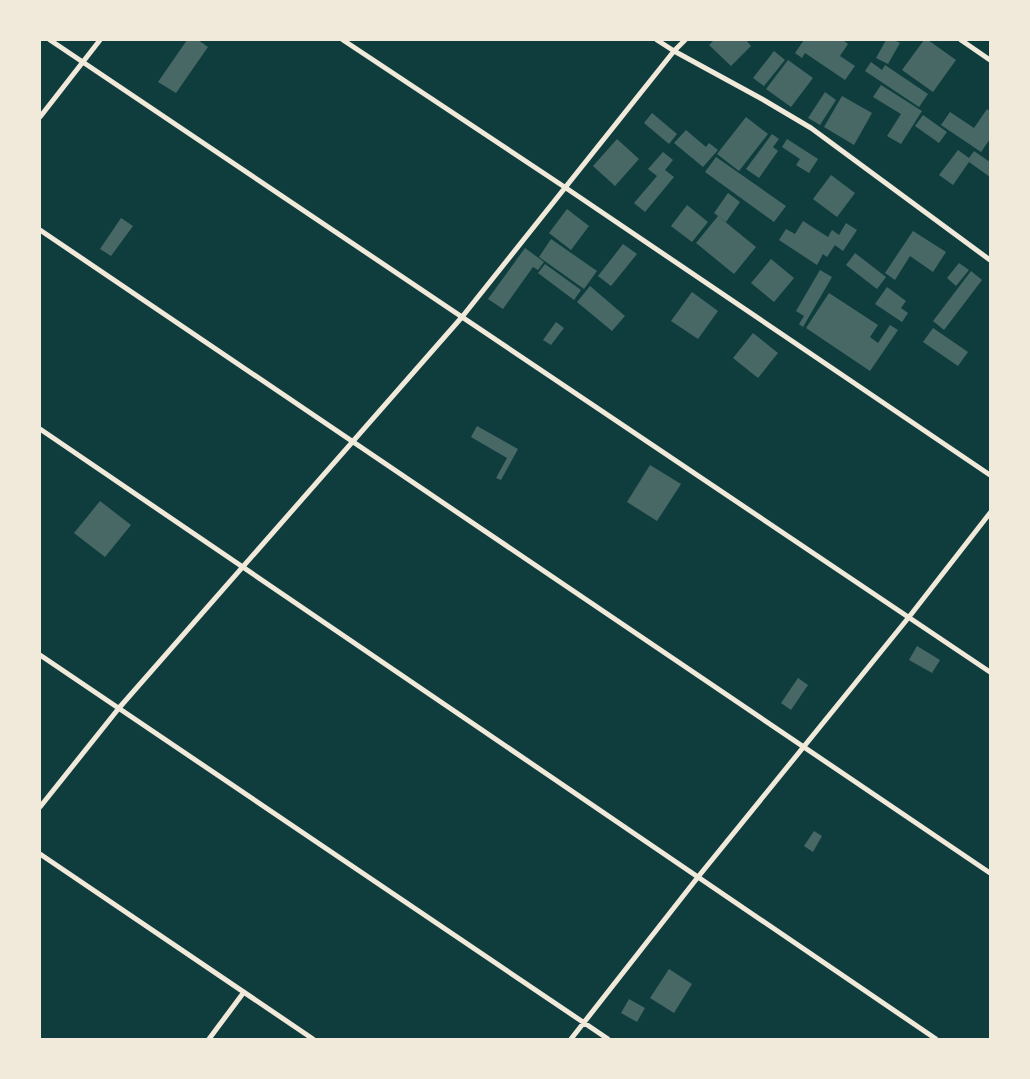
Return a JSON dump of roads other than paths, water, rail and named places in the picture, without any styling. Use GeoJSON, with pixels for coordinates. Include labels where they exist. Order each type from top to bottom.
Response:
{"type":"FeatureCollection","features":[{"type":"Feature","properties":{"kind":"street"},"geometry":{"type":"LineString","coordinates":[[50,40],[990,672]]}},
{"type":"Feature","properties":{"kind":"street"},"geometry":{"type":"LineString","coordinates":[[40,117],[100,40]]}},
{"type":"Feature","properties":{"kind":"street"},"geometry":{"type":"LineString","coordinates":[[343,40],[566,188],[990,475]]}},
{"type":"Feature","properties":{"kind":"street"},"geometry":{"type":"LineString","coordinates":[[656,40],[811,128],[990,260]]}},
{"type":"Feature","properties":{"kind":"street"},"geometry":{"type":"LineString","coordinates":[[40,807],[120,708],[462,317],[674,51],[685,40]]}},
{"type":"Feature","properties":{"kind":"street"},"geometry":{"type":"LineString","coordinates":[[961,40],[990,60]]}},
{"type":"Feature","properties":{"kind":"street"},"geometry":{"type":"LineString","coordinates":[[40,230],[990,873]]}},
{"type":"Feature","properties":{"kind":"street"},"geometry":{"type":"LineString","coordinates":[[40,429],[936,1039]]}},
{"type":"Feature","properties":{"kind":"street"},"geometry":{"type":"LineString","coordinates":[[571,1039],[698,876],[909,617],[990,513]]}},
{"type":"Feature","properties":{"kind":"street"},"geometry":{"type":"LineString","coordinates":[[40,654],[608,1039]]}},
{"type":"Feature","properties":{"kind":"street"},"geometry":{"type":"LineString","coordinates":[[40,854],[313,1039]]}},
{"type":"Feature","properties":{"kind":"street"},"geometry":{"type":"LineString","coordinates":[[209,1039],[244,992]]}}]}
